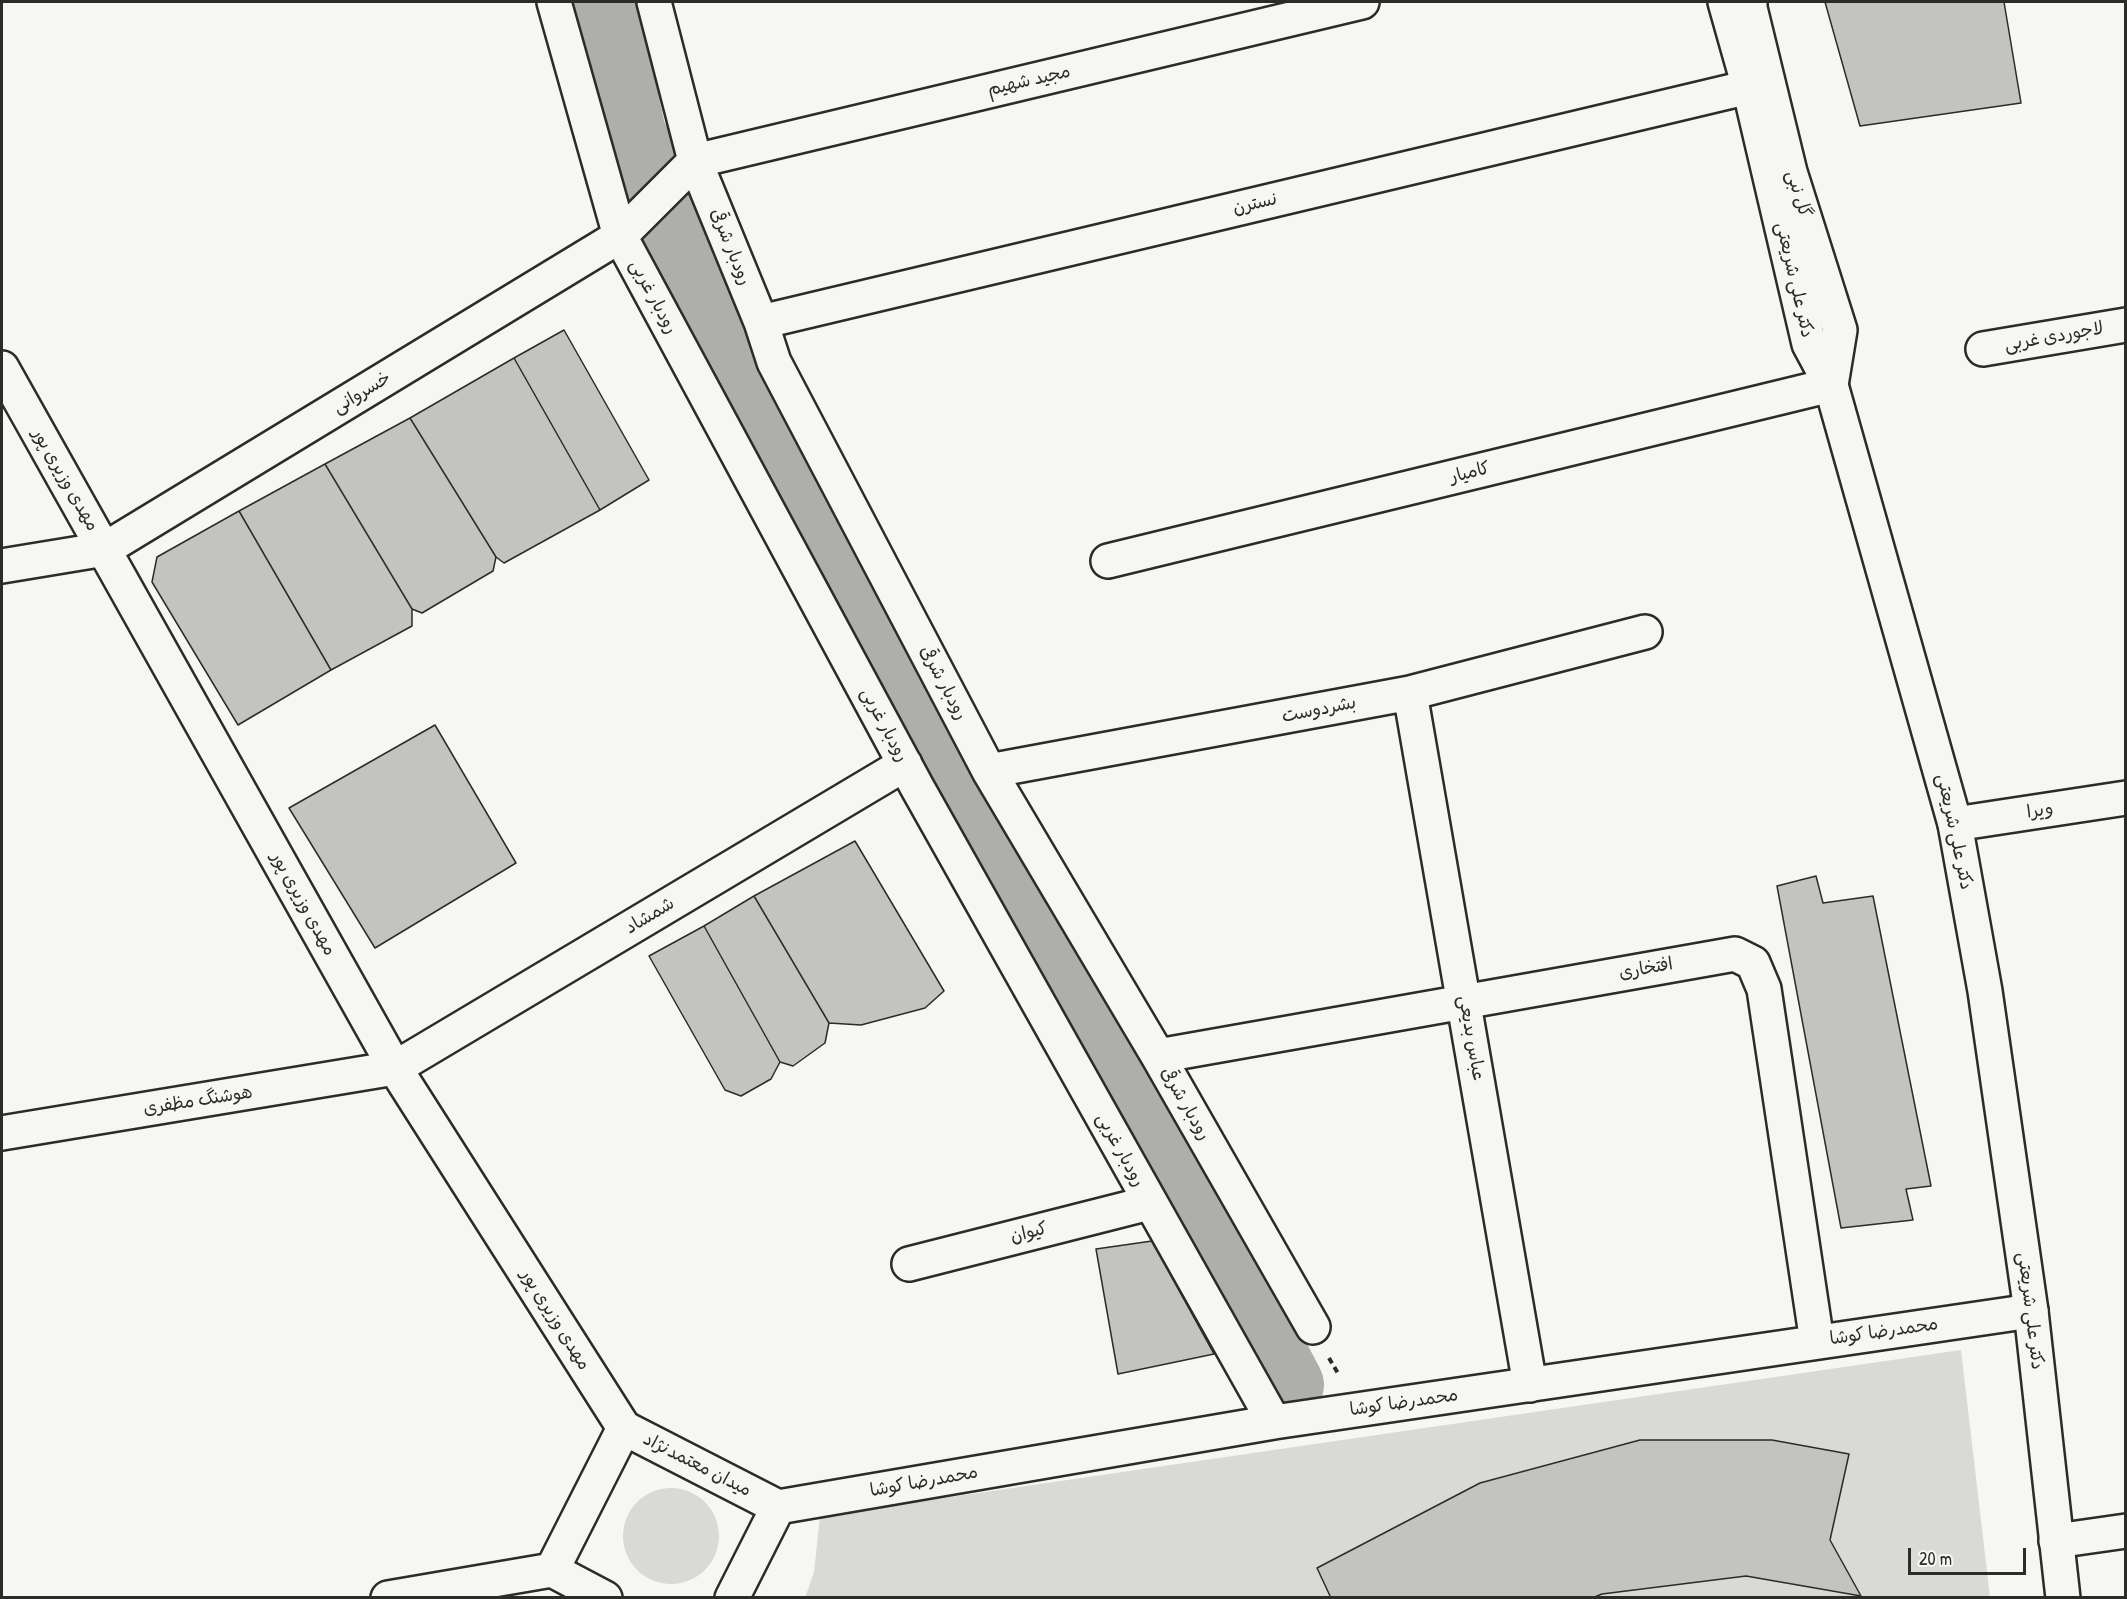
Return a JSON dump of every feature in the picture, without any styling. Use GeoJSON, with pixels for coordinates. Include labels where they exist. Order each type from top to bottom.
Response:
{"type":"FeatureCollection","features":[{"type":"Feature","properties":{"kind":"street","name":"رودبار غربی"},"geometry":{"type":"LineString","coordinates":[[555,2],[620,236],[905,764],[1149,1203],[1274,1422]]}},
{"type":"Feature","properties":{"kind":"street","name":"رودبار شرقی"},"geometry":{"type":"LineString","coordinates":[[654,2],[695,161],[761,322],[774,362],[989,771],[1158,1056],[1313,1327]]}},
{"type":"Feature","properties":{"kind":"street","name":"مجید شهیم"},"geometry":{"type":"LineString","coordinates":[[695,161],[1362,2]]}},
{"type":"Feature","properties":{"kind":"street","name":"دکتر علی شریعتی"},"geometry":{"type":"LineString","coordinates":[[1725,2],[1749,87],[1809,344],[1831,385],[1955,824],[1985,991],[2031,1311],[2063,1598]]}},
{"type":"Feature","properties":{"kind":"street","name":"گل نبی"},"geometry":{"type":"LineString","coordinates":[[1750,2],[1790,172],[1840,330],[1831,385]]}},
{"type":"Feature","properties":{"kind":"street","name":"نسترن"},"geometry":{"type":"LineString","coordinates":[[761,322],[1749,87]]}},
{"type":"Feature","properties":{"kind":"street","name":"خسروانی"},"geometry":{"type":"LineString","coordinates":[[105,549],[620,236],[695,161]]}},
{"type":"Feature","properties":{"kind":"street","name":"لاجوردی غربی"},"geometry":{"type":"LineString","coordinates":[[1983,349],[2126,325]]}},
{"type":"Feature","properties":{"kind":"street","name":"مهدی وزیری پور"},"geometry":{"type":"LineString","coordinates":[[2,368],[395,1068],[624,1428]]}},
{"type":"Feature","properties":{"kind":"street","name":"کامیار"},"geometry":{"type":"LineString","coordinates":[[1108,561],[1831,385]]}},
{"type":"Feature","properties":{"kind":"street"},"geometry":{"type":"LineString","coordinates":[[2,566],[105,549]]}},
{"type":"Feature","properties":{"kind":"street","name":"بشردوست"},"geometry":{"type":"LineString","coordinates":[[989,771],[1410,693],[1645,632]]}},
{"type":"Feature","properties":{"kind":"street","name":"عباس بدیعی"},"geometry":{"type":"LineString","coordinates":[[1410,693],[1530,1385]]}},
{"type":"Feature","properties":{"kind":"street","name":"شمشاد"},"geometry":{"type":"LineString","coordinates":[[395,1068],[905,764]]}},
{"type":"Feature","properties":{"kind":"street","name":"ویرا"},"geometry":{"type":"LineString","coordinates":[[1955,824],[2126,798]]}},
{"type":"Feature","properties":{"kind":"street","name":"افتخاری"},"geometry":{"type":"LineString","coordinates":[[1158,1056],[1464,1000],[1735,954],[1753,963],[1764,989],[1817,1342]]}},
{"type":"Feature","properties":{"kind":"street","name":"هوشنگ مظفری"},"geometry":{"type":"LineString","coordinates":[[2,1134],[395,1068]]}},
{"type":"Feature","properties":{"kind":"street","name":"کیوان"},"geometry":{"type":"LineString","coordinates":[[909,1264],[1149,1203]]}},
{"type":"Feature","properties":{"kind":"street","name":"محمدرضا کوشا"},"geometry":{"type":"LineString","coordinates":[[778,1506],[1274,1422],[2031,1311]]}},
{"type":"Feature","properties":{"kind":"street","name":"میدان معتمدنژاد"},"geometry":{"type":"LineString","coordinates":[[552,1570],[624,1428],[778,1506]]}},
{"type":"Feature","properties":{"kind":"street"},"geometry":{"type":"LineString","coordinates":[[732,1598],[778,1506]]}},
{"type":"Feature","properties":{"kind":"street"},"geometry":{"type":"LineString","coordinates":[[2056,1541],[2126,1531]]}},
{"type":"Feature","properties":{"kind":"street"},"geometry":{"type":"LineString","coordinates":[[388,1598],[552,1570],[605,1598]]}},
{"type":"Feature","properties":{"kind":"path"},"geometry":{"type":"LineString","coordinates":[[1313,1327],[1357,1410]]}},
{"type":"Feature","properties":{"kind":"shaded area"},"geometry":{"type":"Polygon","coordinates":[[[1961,1350],[1990,1597],[805,1598],[814,1572],[820,1516],[1961,1350]]]}},
{"type":"Feature","properties":{"kind":"shaded area"},"geometry":{"type":"Polygon","coordinates":[[[671,1488],[689,1492],[705,1502],[715,1518],[719,1536],[715,1554],[705,1570],[689,1580],[671,1584],[653,1580],[637,1570],[627,1554],[623,1536],[627,1518],[637,1502],[653,1492],[671,1488]]]}},
{"type":"Feature","properties":{"kind":"building"},"geometry":{"type":"Polygon","coordinates":[[[1825,2],[2004,2],[2021,103],[1860,126],[1825,2]]]}},
{"type":"Feature","properties":{"kind":"building"},"geometry":{"type":"Polygon","coordinates":[[[564,330],[649,480],[600,510],[514,358],[564,330]]]}},
{"type":"Feature","properties":{"kind":"building"},"geometry":{"type":"Polygon","coordinates":[[[514,358],[600,510],[504,563],[496,557],[410,418],[514,358]]]}},
{"type":"Feature","properties":{"kind":"building"},"geometry":{"type":"Polygon","coordinates":[[[410,418],[496,557],[493,571],[422,613],[412,609],[325,464],[410,418]]]}},
{"type":"Feature","properties":{"kind":"building"},"geometry":{"type":"Polygon","coordinates":[[[325,464],[412,609],[412,626],[331,670],[239,511],[325,464]]]}},
{"type":"Feature","properties":{"kind":"building"},"geometry":{"type":"Polygon","coordinates":[[[239,511],[331,670],[238,725],[152,582],[157,557],[239,511]]]}},
{"type":"Feature","properties":{"kind":"building"},"geometry":{"type":"Polygon","coordinates":[[[435,725],[516,863],[375,948],[289,808],[435,725]]]}},
{"type":"Feature","properties":{"kind":"building"},"geometry":{"type":"Polygon","coordinates":[[[855,841],[944,991],[925,1008],[861,1025],[829,1023],[754,896],[855,841]]]}},
{"type":"Feature","properties":{"kind":"building"},"geometry":{"type":"Polygon","coordinates":[[[1816,876],[1823,903],[1873,896],[1931,1186],[1906,1189],[1913,1220],[1841,1228],[1777,886],[1816,876]]]}},
{"type":"Feature","properties":{"kind":"building"},"geometry":{"type":"Polygon","coordinates":[[[754,896],[829,1023],[825,1043],[793,1066],[780,1062],[704,926],[754,896]]]}},
{"type":"Feature","properties":{"kind":"building"},"geometry":{"type":"Polygon","coordinates":[[[704,926],[780,1062],[771,1079],[741,1096],[725,1090],[649,956],[704,926]]]}},
{"type":"Feature","properties":{"kind":"building"},"geometry":{"type":"Polygon","coordinates":[[[1152,1241],[1214,1354],[1118,1374],[1096,1249],[1152,1241]]]}},
{"type":"Feature","properties":{"kind":"building"},"geometry":{"type":"Polygon","coordinates":[[[1640,1440],[1772,1440],[1849,1454],[1830,1540],[1861,1596],[1746,1576],[1602,1594],[1592,1598],[1331,1598],[1317,1568],[1480,1483],[1640,1440]]]}},
{"type":"Feature","properties":{"kind":"waterway"},"geometry":{"type":"LineString","coordinates":[[601,2],[630,133],[787,468],[1040,913],[1288,1385]]}}]}
